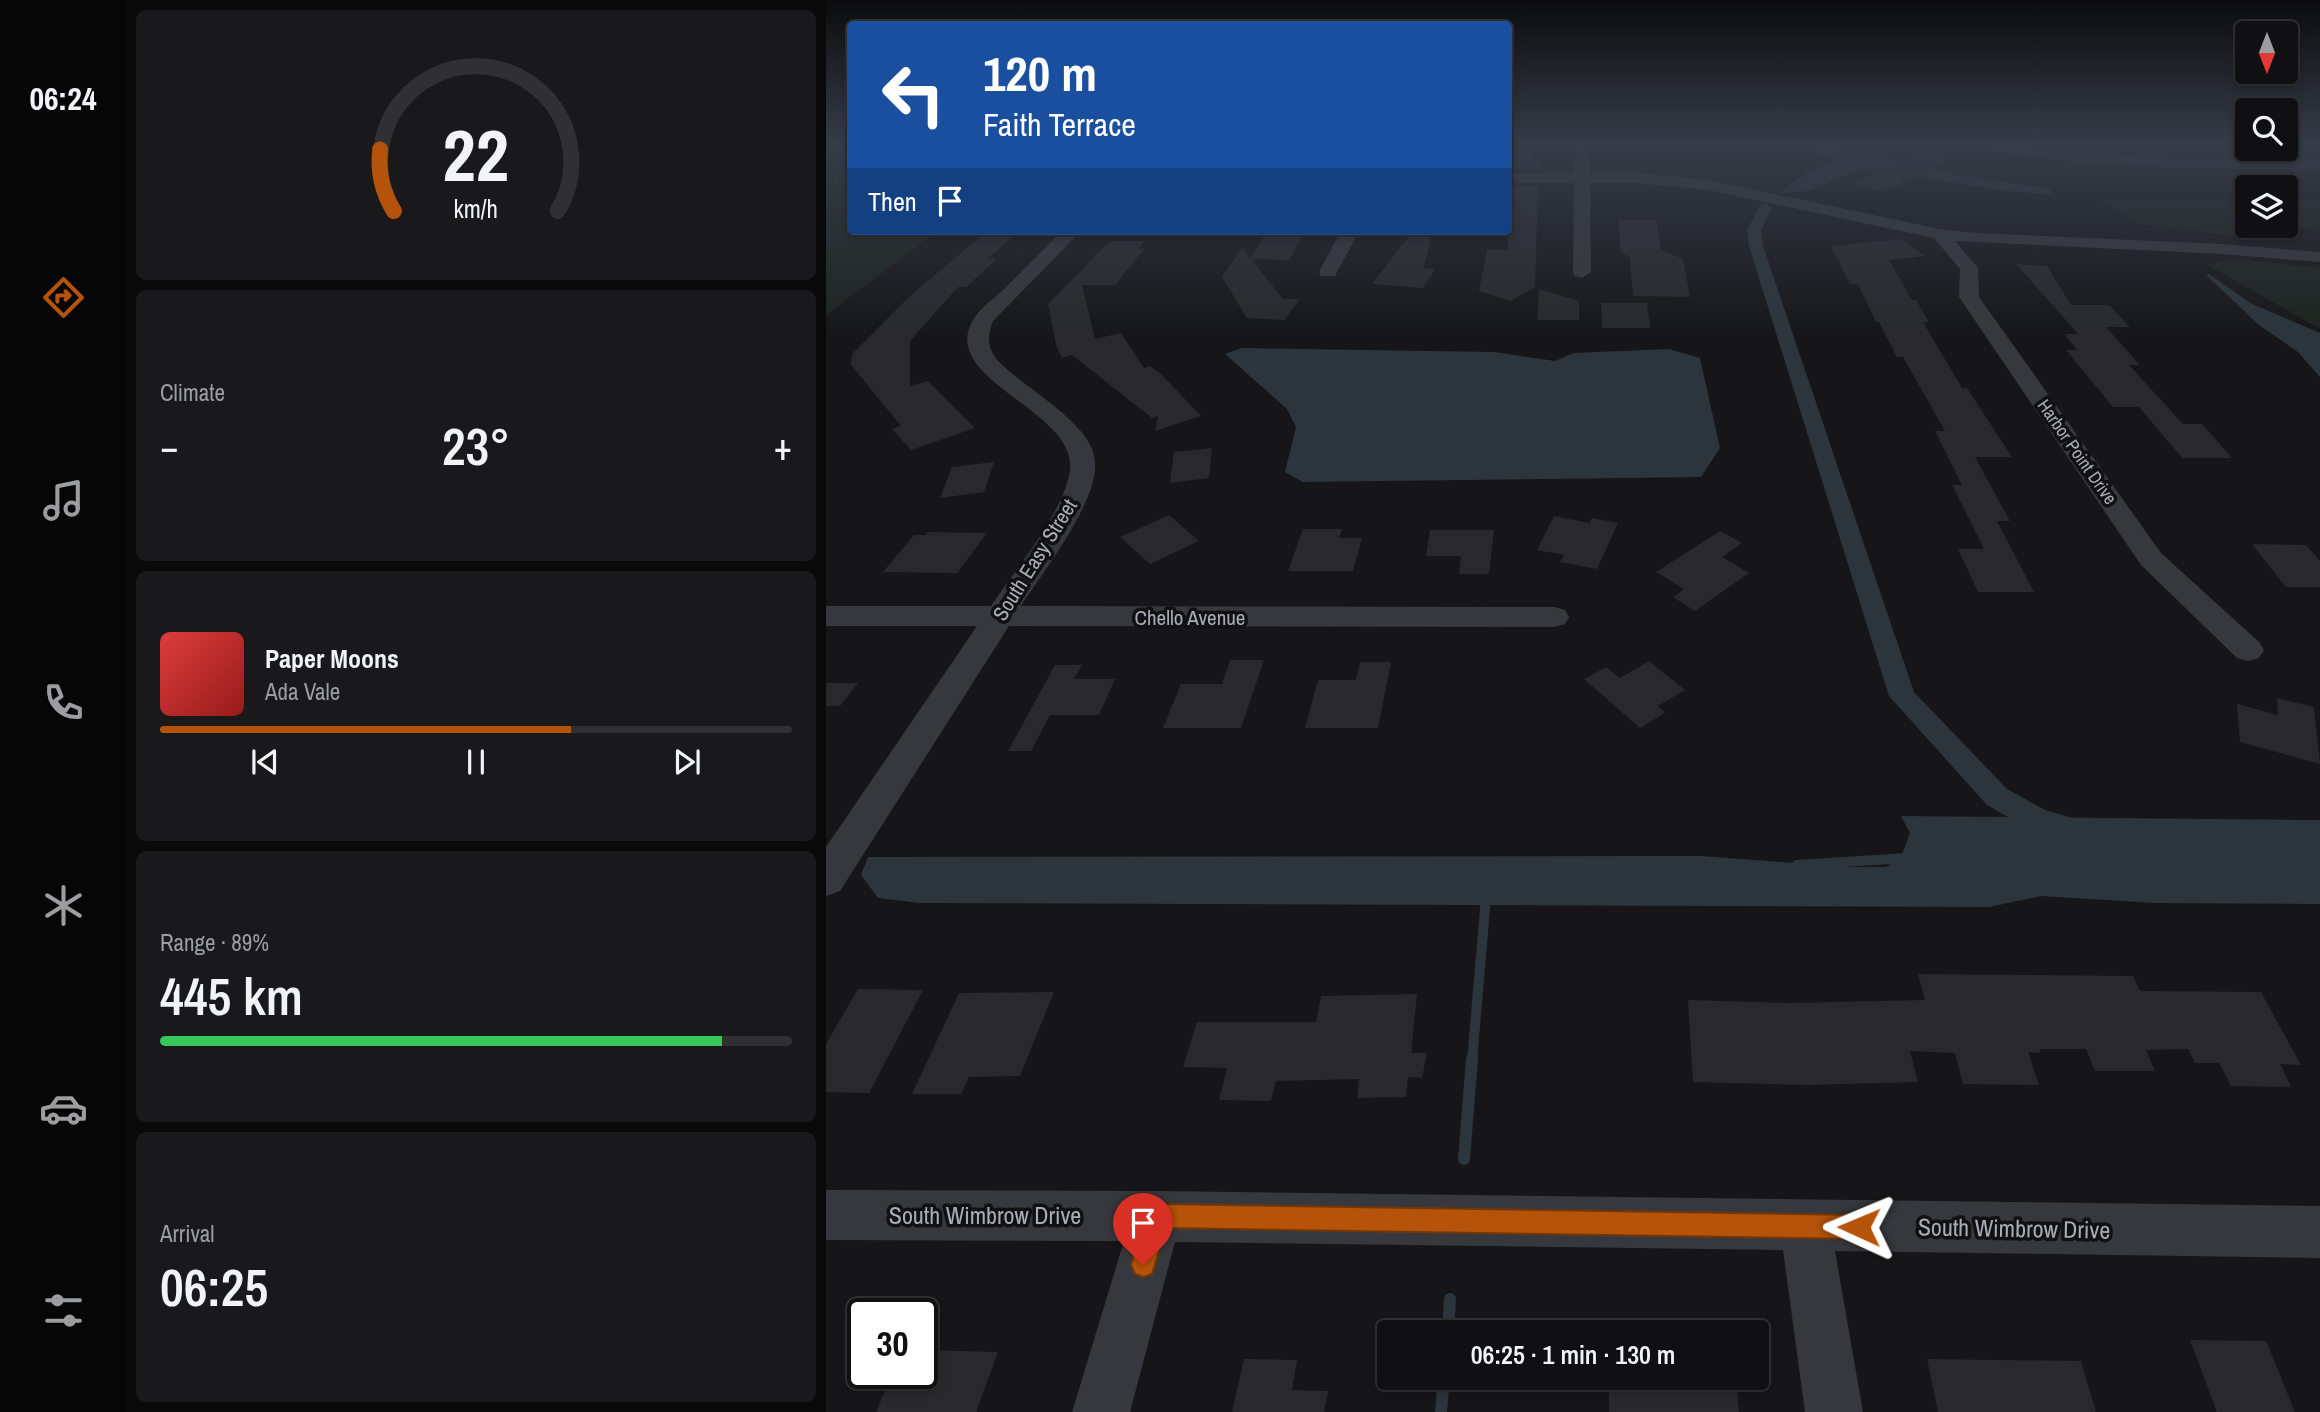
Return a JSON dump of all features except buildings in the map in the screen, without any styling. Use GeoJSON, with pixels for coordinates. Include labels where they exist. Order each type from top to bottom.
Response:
{"type":"FeatureCollection","features":[{"type":"Feature","properties":{"kind":"street"},"geometry":{"type":"LineString","coordinates":[[1582,209],[1583,272]]}},
{"type":"Feature","properties":{"kind":"street"},"geometry":{"type":"LineString","coordinates":[[1822,209],[1940,234],[2222,248],[2320,257]]}},
{"type":"Feature","properties":{"kind":"street","name":"Harbor Point Drive"},"geometry":{"type":"LineString","coordinates":[[1940,234],[1969,268],[1969,297],[2151,559],[2248,650]]}},
{"type":"Feature","properties":{"kind":"street","name":"South Easy Street"},"geometry":{"type":"LineString","coordinates":[[826,879],[1065,517],[1081,487],[1083,457],[1072,435],[992,367],[979,350],[978,334],[984,319],[1068,235]]}},
{"type":"Feature","properties":{"kind":"street"},"geometry":{"type":"LineString","coordinates":[[1328,272],[1348,235]]}},
{"type":"Feature","properties":{"kind":"street","name":"Chello Avenue"},"geometry":{"type":"LineString","coordinates":[[826,616],[1554,617]]}},
{"type":"Feature","properties":{"kind":"street","name":"South Wimbrow Drive"},"geometry":{"type":"LineString","coordinates":[[826,1215],[1157,1216],[2320,1232]]}},
{"type":"Feature","properties":{"kind":"street"},"geometry":{"type":"LineString","coordinates":[[1101,1412],[1157,1216]]}},
{"type":"Feature","properties":{"kind":"street"},"geometry":{"type":"LineString","coordinates":[[1805,1226],[1834,1412]]}},
{"type":"Feature","properties":{"kind":"shaded area"},"geometry":{"type":"Polygon","coordinates":[[[826,209],[847,209],[847,235],[932,235],[826,315],[826,209]]]}},
{"type":"Feature","properties":{"kind":"shaded area"},"geometry":{"type":"Polygon","coordinates":[[[2116,209],[2235,209],[2235,236],[2137,223],[2116,209]]]}},
{"type":"Feature","properties":{"kind":"shaded area"},"geometry":{"type":"Polygon","coordinates":[[[2298,209],[2320,209],[2320,229],[2298,228],[2298,209]]]}},
{"type":"Feature","properties":{"kind":"shaded area"},"geometry":{"type":"Polygon","coordinates":[[[2235,259],[2320,268],[2320,329],[2206,264],[2235,259]]]}},
{"type":"Feature","properties":{"kind":"shaded area"},"geometry":{"type":"Polygon","coordinates":[[[2209,274],[2252,304],[2320,333],[2320,377],[2298,352],[2259,325],[2206,275],[2209,274]]]}},
{"type":"Feature","properties":{"kind":"shaded area"},"geometry":{"type":"Polygon","coordinates":[[[1242,348],[1494,352],[1555,361],[1574,353],[1669,349],[1700,358],[1720,448],[1701,477],[1303,482],[1285,472],[1296,427],[1287,409],[1225,354],[1242,348]]]}},
{"type":"Feature","properties":{"kind":"shaded area"},"geometry":{"type":"Polygon","coordinates":[[[1901,816],[2320,820],[2320,904],[2154,903],[2041,896],[1989,907],[919,903],[878,898],[861,875],[868,857],[1701,856],[1847,867],[1886,867],[1901,857],[1910,833],[1901,816]]]}},
{"type":"Feature","properties":{"kind":"waterway"},"geometry":{"type":"LineString","coordinates":[[1765,209],[1754,230],[1756,246],[1902,696],[1997,797],[2037,820],[2066,828]]}},
{"type":"Feature","properties":{"kind":"waterway"},"geometry":{"type":"LineString","coordinates":[[1797,865],[1907,858]]}},
{"type":"Feature","properties":{"kind":"waterway"},"geometry":{"type":"LineString","coordinates":[[1472,1061],[1486,897]]}},
{"type":"Feature","properties":{"kind":"waterway"},"geometry":{"type":"LineString","coordinates":[[1464,1159],[1472,1059]]}},
{"type":"Feature","properties":{"kind":"waterway"},"geometry":{"type":"LineString","coordinates":[[1449,1320],[1450,1299]]}},
{"type":"Feature","properties":{"kind":"waterway"},"geometry":{"type":"LineString","coordinates":[[1441,1412],[1443,1390]]}},
{"type":"Feature","properties":{"kind":"route"},"geometry":{"type":"LineString","coordinates":[[1143,1265],[1157,1216],[1859,1227]]}}]}
